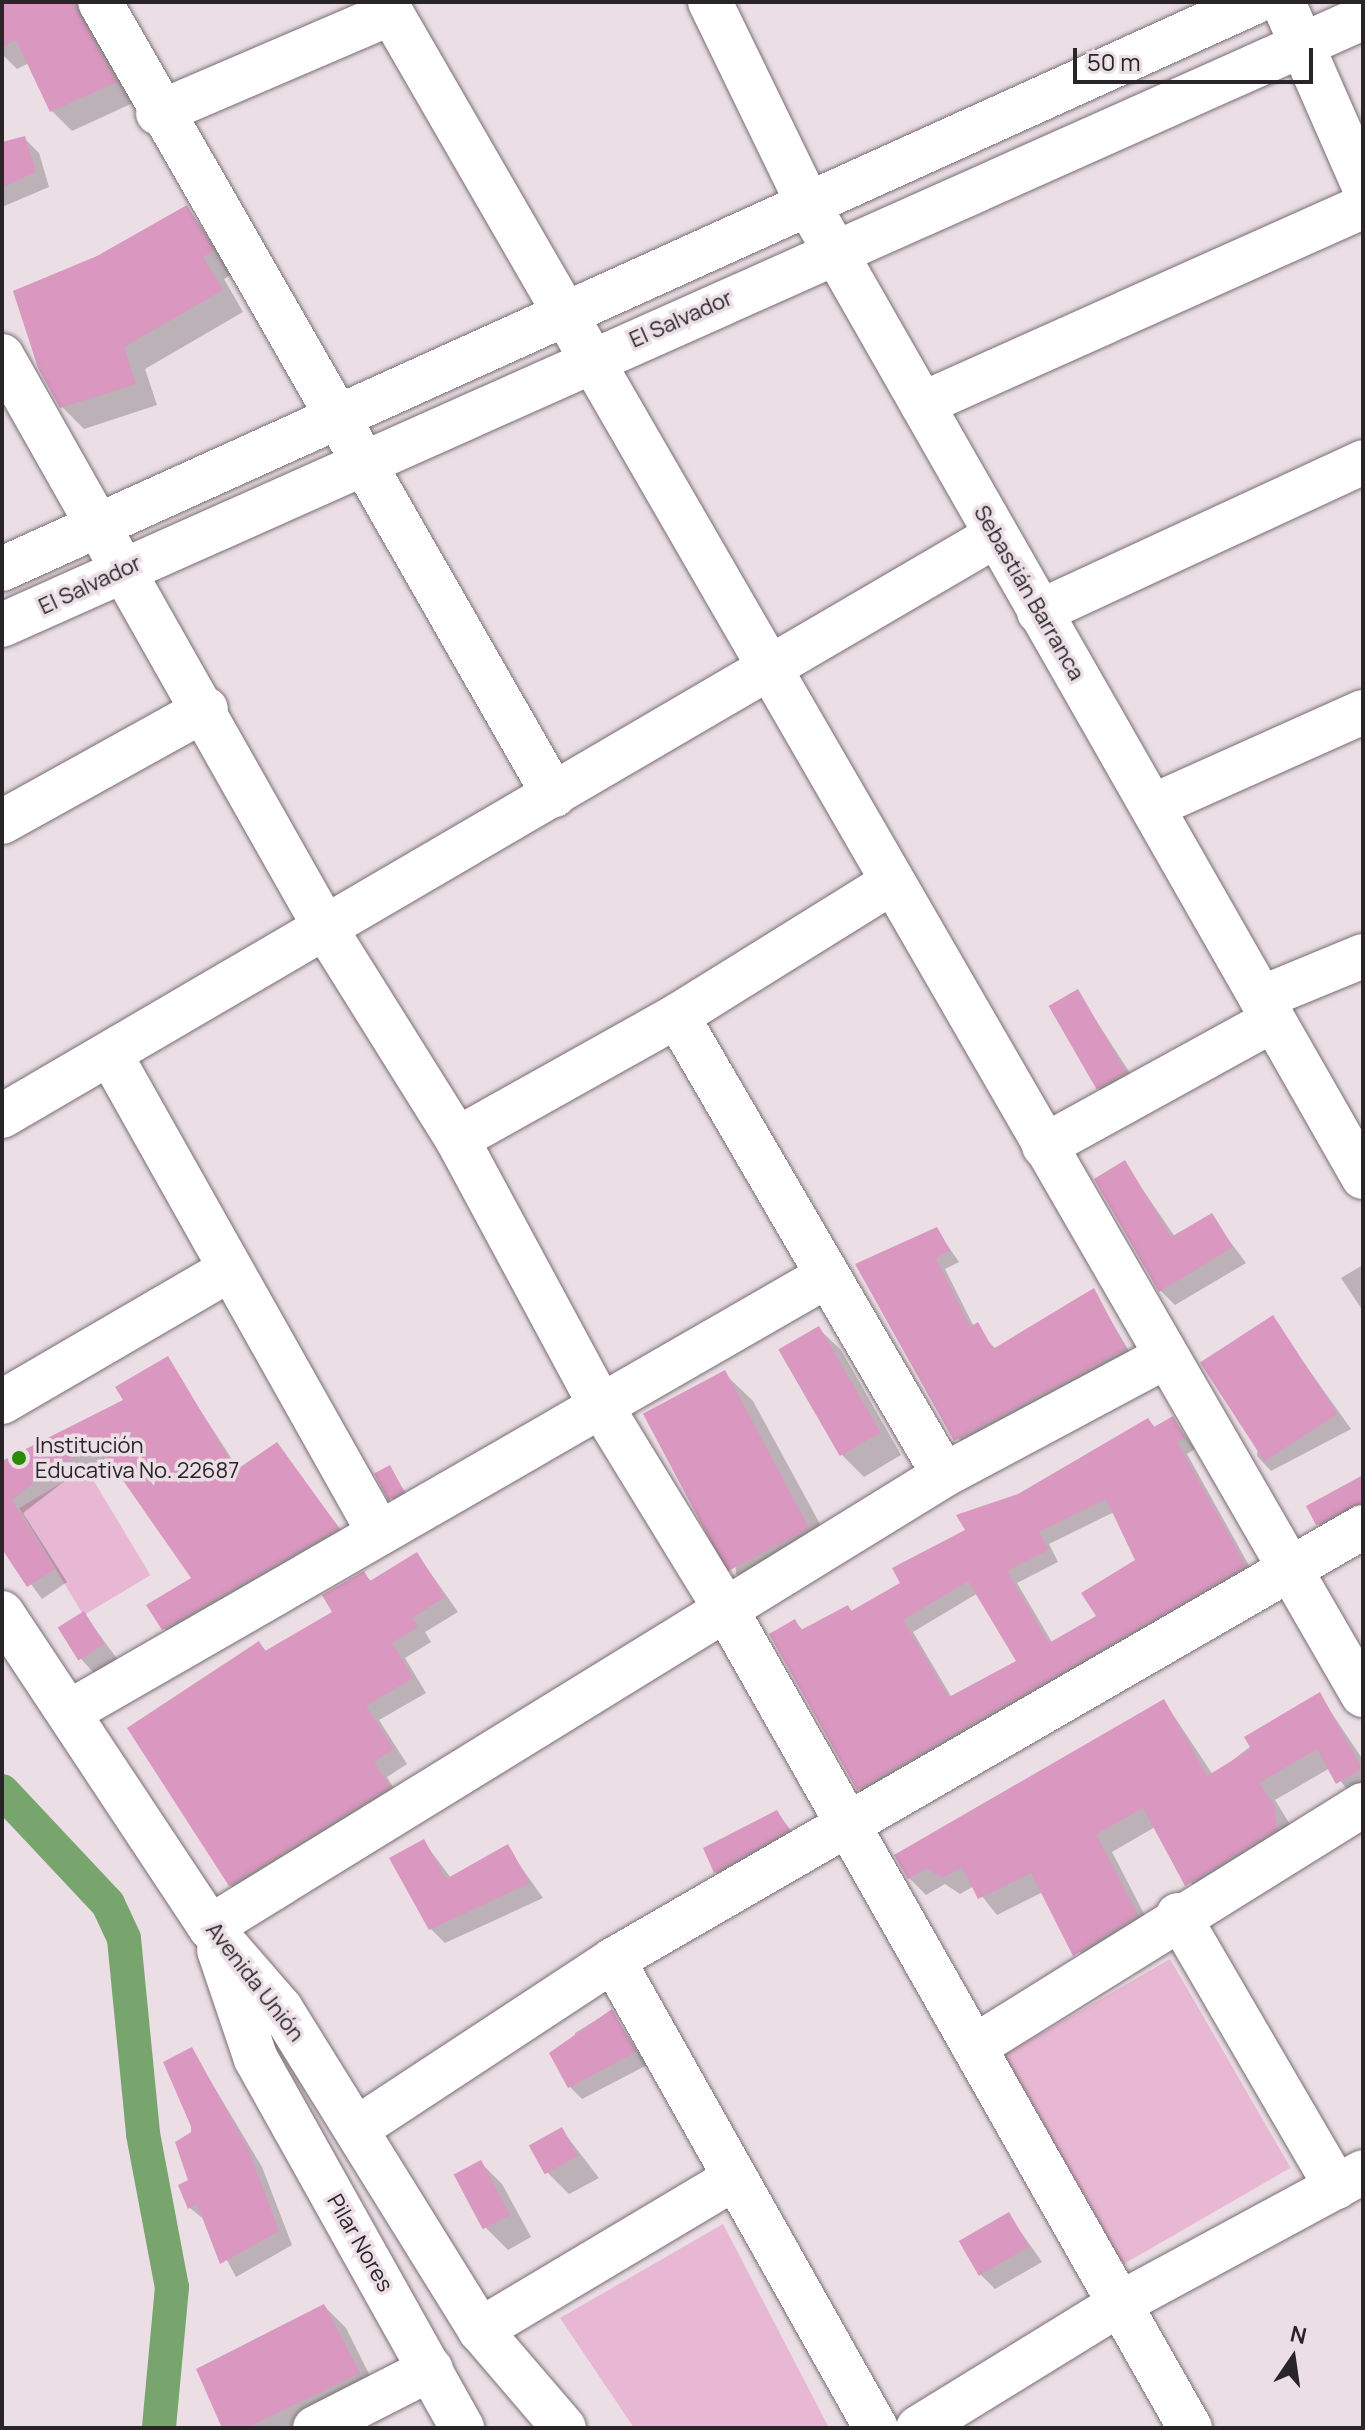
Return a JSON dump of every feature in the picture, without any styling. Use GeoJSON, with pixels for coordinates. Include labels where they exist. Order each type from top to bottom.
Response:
{"type":"FeatureCollection","features":[{"type":"Feature","properties":{"kind":"street"},"geometry":{"type":"LineString","coordinates":[[100,2],[158,113],[368,462],[554,795]]}},
{"type":"Feature","properties":{"kind":"street","name":"Sebastián Barranca"},"geometry":{"type":"LineString","coordinates":[[710,2],[809,206],[995,536],[1155,805],[1363,1177]]}},
{"type":"Feature","properties":{"kind":"street"},"geometry":{"type":"LineString","coordinates":[[2,569],[1255,2]]}},
{"type":"Feature","properties":{"kind":"street"},"geometry":{"type":"LineString","coordinates":[[1283,2],[1363,184]]}},
{"type":"Feature","properties":{"kind":"street"},"geometry":{"type":"LineString","coordinates":[[158,113],[388,7],[593,359],[1163,1358],[1363,1695]]}},
{"type":"Feature","properties":{"kind":"street","name":"El Salvador"},"geometry":{"type":"LineString","coordinates":[[2,625],[1363,18]]}},
{"type":"Feature","properties":{"kind":"street"},"geometry":{"type":"LineString","coordinates":[[922,404],[1363,207]]}},
{"type":"Feature","properties":{"kind":"street"},"geometry":{"type":"LineString","coordinates":[[2,356],[98,527],[206,709],[327,931],[457,1139],[601,1406],[728,1613],[845,1828],[974,2047],[1190,2428]]}},
{"type":"Feature","properties":{"kind":"street"},"geometry":{"type":"LineString","coordinates":[[1039,612],[1363,462]]}},
{"type":"Feature","properties":{"kind":"street"},"geometry":{"type":"LineString","coordinates":[[2,1116],[327,931],[554,795],[771,673],[995,536]]}},
{"type":"Feature","properties":{"kind":"street"},"geometry":{"type":"LineString","coordinates":[[2,822],[206,709]]}},
{"type":"Feature","properties":{"kind":"street"},"geometry":{"type":"LineString","coordinates":[[1155,805],[1363,712]]}},
{"type":"Feature","properties":{"kind":"street"},"geometry":{"type":"LineString","coordinates":[[457,1139],[677,1016],[892,882]]}},
{"type":"Feature","properties":{"kind":"street"},"geometry":{"type":"LineString","coordinates":[[1044,1146],[1267,1009],[1363,956]]}},
{"type":"Feature","properties":{"kind":"street"},"geometry":{"type":"LineString","coordinates":[[677,1016],[944,1475]]}},
{"type":"Feature","properties":{"kind":"street"},"geometry":{"type":"LineString","coordinates":[[110,1054],[227,1271],[377,1529]]}},
{"type":"Feature","properties":{"kind":"street"},"geometry":{"type":"LineString","coordinates":[[2,1402],[227,1271]]}},
{"type":"Feature","properties":{"kind":"street"},"geometry":{"type":"LineString","coordinates":[[71,1711],[377,1529],[601,1406],[827,1276]]}},
{"type":"Feature","properties":{"kind":"street"},"geometry":{"type":"LineString","coordinates":[[210,1927],[728,1613],[944,1475],[1163,1358]]}},
{"type":"Feature","properties":{"kind":"street"},"geometry":{"type":"LineString","coordinates":[[356,2129],[613,1960],[845,1828],[1288,1567],[1363,1527]]}},
{"type":"Feature","properties":{"kind":"street","name":"Avenida Unión"},"geometry":{"type":"LineString","coordinates":[[2,1613],[71,1711],[210,1927],[281,2009],[480,2330],[564,2428]]}},
{"type":"Feature","properties":{"kind":"street"},"geometry":{"type":"LineString","coordinates":[[974,2047],[1178,1915],[1363,1805]]}},
{"type":"Feature","properties":{"kind":"street"},"geometry":{"type":"LineString","coordinates":[[918,2428],[1121,2303],[1349,2179],[1178,1915]]}},
{"type":"Feature","properties":{"kind":"street","name":"Pilar Nores"},"geometry":{"type":"LineString","coordinates":[[210,1927],[256,2059],[462,2428]]}},
{"type":"Feature","properties":{"kind":"street"},"geometry":{"type":"LineString","coordinates":[[613,1960],[876,2428]]}},
{"type":"Feature","properties":{"kind":"street"},"geometry":{"type":"LineString","coordinates":[[480,2330],[735,2178]]}},
{"type":"Feature","properties":{"kind":"street"},"geometry":{"type":"LineString","coordinates":[[315,2428],[431,2369]]}},
{"type":"Feature","properties":{"kind":"shaded area"},"geometry":{"type":"Polygon","coordinates":[[[86,1468],[150,1575],[84,1615],[19,1508],[86,1468]]]}},
{"type":"Feature","properties":{"kind":"shaded area"},"geometry":{"type":"Polygon","coordinates":[[[1170,1959],[1290,2168],[1106,2274],[986,2066],[1170,1959]]]}},
{"type":"Feature","properties":{"kind":"shaded area"},"geometry":{"type":"Polygon","coordinates":[[[723,2224],[828,2426],[825,2428],[634,2428],[560,2318],[723,2224]]]}},
{"type":"Feature","properties":{"kind":"building"},"geometry":{"type":"Polygon","coordinates":[[[2,2],[72,2],[117,82],[50,112],[16,40],[2,47],[2,2]]]}},
{"type":"Feature","properties":{"kind":"building"},"geometry":{"type":"Polygon","coordinates":[[[25,136],[36,172],[2,187],[2,142],[25,136]]]}},
{"type":"Feature","properties":{"kind":"building"},"geometry":{"type":"Polygon","coordinates":[[[187,205],[214,251],[203,257],[223,290],[124,347],[136,384],[60,408],[38,368],[13,291],[97,256],[187,205]]]}},
{"type":"Feature","properties":{"kind":"building"},"geometry":{"type":"Polygon","coordinates":[[[1078,989],[1126,1072],[1097,1089],[1049,1006],[1078,989]]]}},
{"type":"Feature","properties":{"kind":"building"},"geometry":{"type":"Polygon","coordinates":[[[1125,1160],[1171,1237],[1212,1213],[1233,1247],[1159,1292],[1094,1179],[1125,1160]]]}},
{"type":"Feature","properties":{"kind":"building"},"geometry":{"type":"Polygon","coordinates":[[[937,1227],[950,1250],[936,1258],[970,1327],[978,1322],[993,1349],[1094,1288],[1126,1349],[954,1441],[855,1264],[937,1227]]]}},
{"type":"Feature","properties":{"kind":"building"},"geometry":{"type":"Polygon","coordinates":[[[1273,1315],[1337,1414],[1264,1461],[1200,1362],[1273,1315]]]}},
{"type":"Feature","properties":{"kind":"building"},"geometry":{"type":"Polygon","coordinates":[[[819,1326],[880,1433],[840,1456],[778,1350],[819,1326]]]}},
{"type":"Feature","properties":{"kind":"building"},"geometry":{"type":"Polygon","coordinates":[[[168,1356],[236,1470],[277,1442],[339,1528],[162,1630],[146,1605],[191,1578],[99,1446],[53,1467],[12,1500],[55,1569],[27,1587],[2,1549],[2,1461],[123,1400],[115,1387],[168,1356]]]}},
{"type":"Feature","properties":{"kind":"building"},"geometry":{"type":"Polygon","coordinates":[[[725,1370],[809,1528],[727,1572],[643,1414],[725,1370]]]}},
{"type":"Feature","properties":{"kind":"building"},"geometry":{"type":"Polygon","coordinates":[[[1173,1416],[1185,1437],[1177,1442],[1246,1566],[857,1790],[769,1634],[795,1619],[801,1630],[848,1605],[851,1611],[900,1583],[892,1568],[965,1530],[956,1515],[1018,1494],[1148,1418],[1154,1427],[1173,1416]],[[1106,1499],[1039,1532],[1048,1550],[1007,1571],[1049,1643],[1096,1616],[1081,1593],[1135,1560],[1106,1499]],[[968,1581],[903,1620],[949,1697],[1016,1661],[968,1581]]]}},
{"type":"Feature","properties":{"kind":"building"},"geometry":{"type":"Polygon","coordinates":[[[390,1465],[404,1491],[388,1500],[374,1473],[390,1465]]]}},
{"type":"Feature","properties":{"kind":"building"},"geometry":{"type":"Polygon","coordinates":[[[1363,1475],[1363,1502],[1316,1525],[1306,1506],[1363,1475]]]}},
{"type":"Feature","properties":{"kind":"building"},"geometry":{"type":"Polygon","coordinates":[[[417,1552],[445,1597],[412,1618],[418,1627],[392,1643],[413,1678],[366,1706],[394,1749],[374,1762],[390,1787],[229,1886],[127,1728],[259,1641],[265,1651],[332,1612],[322,1595],[364,1571],[370,1581],[417,1552]]]}},
{"type":"Feature","properties":{"kind":"building"},"geometry":{"type":"Polygon","coordinates":[[[84,1611],[105,1644],[78,1661],[58,1627],[84,1611]]]}},
{"type":"Feature","properties":{"kind":"building"},"geometry":{"type":"Polygon","coordinates":[[[1320,1692],[1362,1769],[1336,1784],[1317,1749],[1259,1783],[1275,1807],[1277,1829],[1185,1886],[1143,1808],[1096,1834],[1138,1915],[1073,1956],[1031,1873],[978,1899],[962,1867],[942,1878],[927,1868],[908,1879],[894,1855],[1164,1699],[1207,1776],[1251,1749],[1244,1737],[1320,1692]]]}},
{"type":"Feature","properties":{"kind":"building"},"geometry":{"type":"Polygon","coordinates":[[[777,1810],[789,1830],[714,1873],[703,1848],[777,1810]]]}},
{"type":"Feature","properties":{"kind":"building"},"geometry":{"type":"Polygon","coordinates":[[[424,1839],[446,1879],[508,1844],[530,1883],[429,1930],[389,1858],[424,1839]]]}},
{"type":"Feature","properties":{"kind":"building"},"geometry":{"type":"Polygon","coordinates":[[[612,2009],[636,2052],[568,2088],[549,2053],[612,2009]]]}},
{"type":"Feature","properties":{"kind":"building"},"geometry":{"type":"Polygon","coordinates":[[[192,2047],[249,2151],[279,2231],[220,2264],[197,2204],[188,2209],[178,2185],[188,2180],[175,2142],[193,2131],[163,2062],[192,2047]]]}},
{"type":"Feature","properties":{"kind":"building"},"geometry":{"type":"Polygon","coordinates":[[[562,2127],[578,2156],[545,2174],[529,2145],[562,2127]]]}},
{"type":"Feature","properties":{"kind":"building"},"geometry":{"type":"Polygon","coordinates":[[[481,2160],[510,2215],[483,2229],[454,2175],[481,2160]]]}},
{"type":"Feature","properties":{"kind":"building"},"geometry":{"type":"Polygon","coordinates":[[[1009,2212],[1029,2247],[979,2276],[959,2241],[1009,2212]]]}},
{"type":"Feature","properties":{"kind":"building"},"geometry":{"type":"Polygon","coordinates":[[[324,2304],[360,2373],[246,2428],[222,2428],[196,2369],[324,2304]]]}},
{"type":"Feature","properties":{"kind":"waterway"},"geometry":{"type":"LineString","coordinates":[[2,1791],[108,1904],[124,1939],[143,2134],[172,2287],[159,2428]]}},
{"type":"Feature","properties":{"kind":"place","name":"Institución Educativa No. 22687"},"geometry":{"type":"Point","coordinates":[19,1458]}}]}
